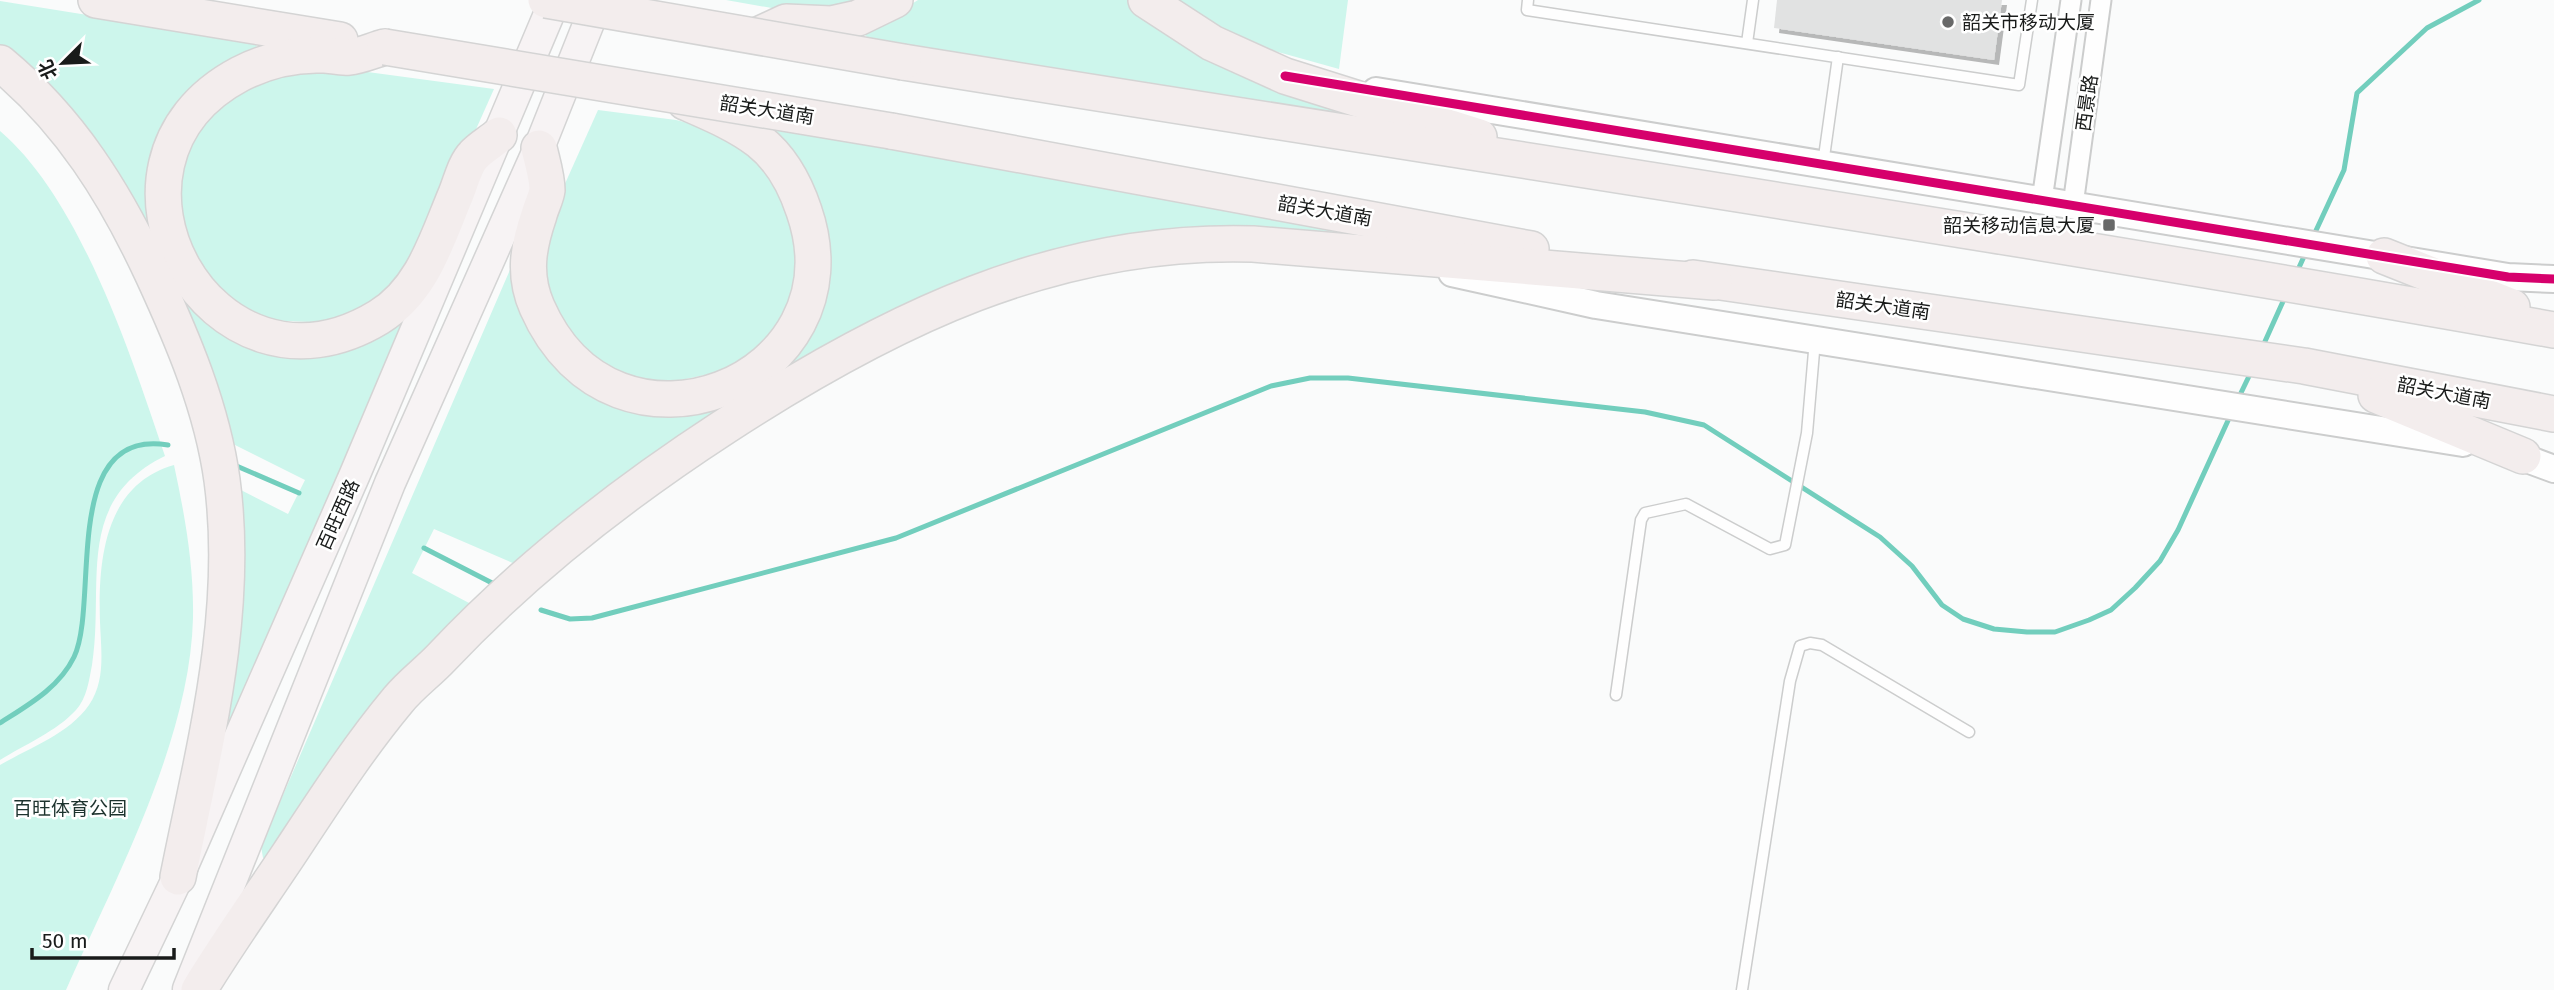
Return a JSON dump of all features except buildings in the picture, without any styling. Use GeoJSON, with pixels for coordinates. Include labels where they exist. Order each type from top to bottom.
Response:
{"type":"FeatureCollection","features":[{"type":"Feature","properties":{"kind":"highway","name":"韶关大道南"},"geometry":{"type":"LineString","coordinates":[[96,0],[891,131],[1714,282],[2224,354],[2554,414]]}},
{"type":"Feature","properties":{"kind":"highway"},"geometry":{"type":"LineString","coordinates":[[546,0],[903,62],[1603,175],[1959,228],[2554,330]]}},
{"type":"Feature","properties":{"kind":"highway"},"geometry":{"type":"LineString","coordinates":[[756,36],[786,22],[831,24],[858,18],[895,0]]}},
{"type":"Feature","properties":{"kind":"highway"},"geometry":{"type":"LineString","coordinates":[[1146,0],[1212,43],[1285,76],[1603,175]]}},
{"type":"Feature","properties":{"kind":"highway"},"geometry":{"type":"LineString","coordinates":[[385,47],[348,57],[300,55],[278,60],[239,75],[206,98],[181,129],[163,177],[163,206],[169,237],[181,266],[197,292],[223,316],[246,330],[282,339],[310,341],[357,330],[393,308],[413,288],[424,268],[472,156],[499,135]]}},
{"type":"Feature","properties":{"kind":"highway"},"geometry":{"type":"LineString","coordinates":[[0,63],[33,90],[66,127],[121,208],[169,308],[188,357],[215,444],[225,522],[225,621],[213,701],[178,877]]}},
{"type":"Feature","properties":{"kind":"highway"},"geometry":{"type":"LineString","coordinates":[[540,148],[547,191],[529,245],[527,269],[531,288],[556,342],[587,373],[606,386],[645,397],[689,398],[708,395],[745,379],[765,365],[795,326],[813,277],[808,221],[792,181],[780,162],[758,140],[731,123],[670,95]]}},
{"type":"Feature","properties":{"kind":"highway"},"geometry":{"type":"LineString","coordinates":[[200,990],[359,749],[401,696],[549,553],[644,479],[791,384],[863,342],[985,289],[1119,252],[1151,246],[1218,243],[1714,282]]}},
{"type":"Feature","properties":{"kind":"highway"},"geometry":{"type":"LineString","coordinates":[[2384,256],[2554,324]]}},
{"type":"Feature","properties":{"kind":"highway"},"geometry":{"type":"LineString","coordinates":[[2291,365],[2539,462]]}},
{"type":"Feature","properties":{"kind":"main road","name":"百旺西路"},"geometry":{"type":"LineString","coordinates":[[124,990],[178,877],[350,487],[555,0]]}},
{"type":"Feature","properties":{"kind":"main road","name":"百旺西路"},"geometry":{"type":"LineString","coordinates":[[187,990],[390,483],[540,148],[598,0]]}},
{"type":"Feature","properties":{"kind":"street","name":"西景路"},"geometry":{"type":"LineString","coordinates":[[2042,200],[2071,0]]}},
{"type":"Feature","properties":{"kind":"street","name":"西景路"},"geometry":{"type":"LineString","coordinates":[[2073,205],[2101,0]]}},
{"type":"Feature","properties":{"kind":"street"},"geometry":{"type":"LineString","coordinates":[[1285,76],[2508,277],[2554,279]]}},
{"type":"Feature","properties":{"kind":"street"},"geometry":{"type":"LineString","coordinates":[[1386,257],[1596,304],[2202,403],[2435,437],[2539,462]]}},
{"type":"Feature","properties":{"kind":"lane"},"geometry":{"type":"LineString","coordinates":[[1528,0],[1527,10],[2019,85],[2032,0]]}},
{"type":"Feature","properties":{"kind":"lane"},"geometry":{"type":"LineString","coordinates":[[1747,43],[1753,0]]}},
{"type":"Feature","properties":{"kind":"lane"},"geometry":{"type":"LineString","coordinates":[[1823,164],[1838,57]]}},
{"type":"Feature","properties":{"kind":"lane"},"geometry":{"type":"LineString","coordinates":[[1616,695],[1642,516],[1651,510],[1686,504],[1773,549],[1785,545],[1807,433],[1815,339]]}},
{"type":"Feature","properties":{"kind":"lane"},"geometry":{"type":"LineString","coordinates":[[1742,990],[1790,681],[1800,646],[1810,643],[1822,645],[1969,732]]}},
{"type":"Feature","properties":{"kind":"green space"},"geometry":{"type":"Polygon","coordinates":[[[726,0],[870,0],[811,15],[726,0]]]}},
{"type":"Feature","properties":{"kind":"green space"},"geometry":{"type":"Polygon","coordinates":[[[918,0],[1130,0],[1334,109],[1337,116],[870,40],[864,34],[918,0]]]}},
{"type":"Feature","properties":{"kind":"green space"},"geometry":{"type":"Polygon","coordinates":[[[1170,0],[1348,0],[1339,69],[1246,43],[1170,0]]]}},
{"type":"Feature","properties":{"kind":"green space"},"geometry":{"type":"Polygon","coordinates":[[[0,1],[256,42],[257,49],[151,175],[239,338],[408,312],[219,754],[235,487],[288,514],[305,480],[227,441],[200,354],[0,48],[0,1]]]}},
{"type":"Feature","properties":{"kind":"green space"},"geometry":{"type":"Polygon","coordinates":[[[323,66],[494,89],[409,279],[335,323],[263,320],[207,285],[177,209],[186,145],[238,89],[323,66]]]}},
{"type":"Feature","properties":{"kind":"green space"},"geometry":{"type":"Polygon","coordinates":[[[598,110],[676,120],[724,132],[751,149],[784,190],[800,262],[789,310],[761,347],[728,370],[653,386],[594,366],[551,309],[538,244],[598,110]]]}},
{"type":"Feature","properties":{"kind":"green space"},"geometry":{"type":"Polygon","coordinates":[[[773,127],[1396,233],[1006,272],[515,564],[434,529],[412,573],[471,604],[266,858],[263,858],[261,846],[512,265],[526,309],[678,409],[821,302],[768,132],[773,127]]]}},
{"type":"Feature","properties":{"kind":"green space"},"geometry":{"type":"Polygon","coordinates":[[[0,131],[29,161],[55,197],[79,238],[120,328],[165,456],[136,475],[117,496],[105,521],[99,547],[92,665],[83,700],[59,725],[0,760],[0,131]]]}},
{"type":"Feature","properties":{"kind":"green space","name":"百旺体育公园"},"geometry":{"type":"Polygon","coordinates":[[[174,465],[188,541],[193,618],[189,665],[179,712],[164,760],[127,856],[66,990],[0,990],[0,765],[60,732],[89,705],[100,675],[101,575],[110,528],[119,507],[133,489],[151,475],[174,465]]]}},
{"type":"Feature","properties":{"kind":"waterway"},"geometry":{"type":"LineString","coordinates":[[2313,237],[2344,170],[2357,93],[2427,28],[2479,0]]}},
{"type":"Feature","properties":{"kind":"waterway"},"geometry":{"type":"LineString","coordinates":[[2297,272],[2306,252]]}},
{"type":"Feature","properties":{"kind":"waterway"},"geometry":{"type":"LineString","coordinates":[[2262,348],[2285,297]]}},
{"type":"Feature","properties":{"kind":"waterway"},"geometry":{"type":"LineString","coordinates":[[2238,399],[2252,370]]}},
{"type":"Feature","properties":{"kind":"waterway"},"geometry":{"type":"LineString","coordinates":[[541,610],[570,619],[592,618],[896,538],[1271,386],[1310,378],[1348,378],[1645,412],[1704,425],[1880,537],[1912,566],[1942,605],[1963,619],[1994,629],[2055,632],[2111,610],[2160,561],[2178,530],[2231,414]]}},
{"type":"Feature","properties":{"kind":"waterway"},"geometry":{"type":"LineString","coordinates":[[0,723],[51,687],[74,657],[81,632],[90,524],[97,490],[111,463],[134,447],[168,445]]}},
{"type":"Feature","properties":{"kind":"waterway"},"geometry":{"type":"LineString","coordinates":[[232,464],[299,493]]}},
{"type":"Feature","properties":{"kind":"waterway"},"geometry":{"type":"LineString","coordinates":[[424,548],[496,585]]}},
{"type":"Feature","properties":{"kind":"cycle path"},"geometry":{"type":"LineString","coordinates":[[1285,76],[2508,277],[2554,279]]}},
{"type":"Feature","properties":{"kind":"place","name":"韶关市移动大厦"},"geometry":{"type":"Point","coordinates":[1948,22]}},
{"type":"Feature","properties":{"kind":"place","name":"韶关移动信息大厦"},"geometry":{"type":"Point","coordinates":[2109,225]}}]}
